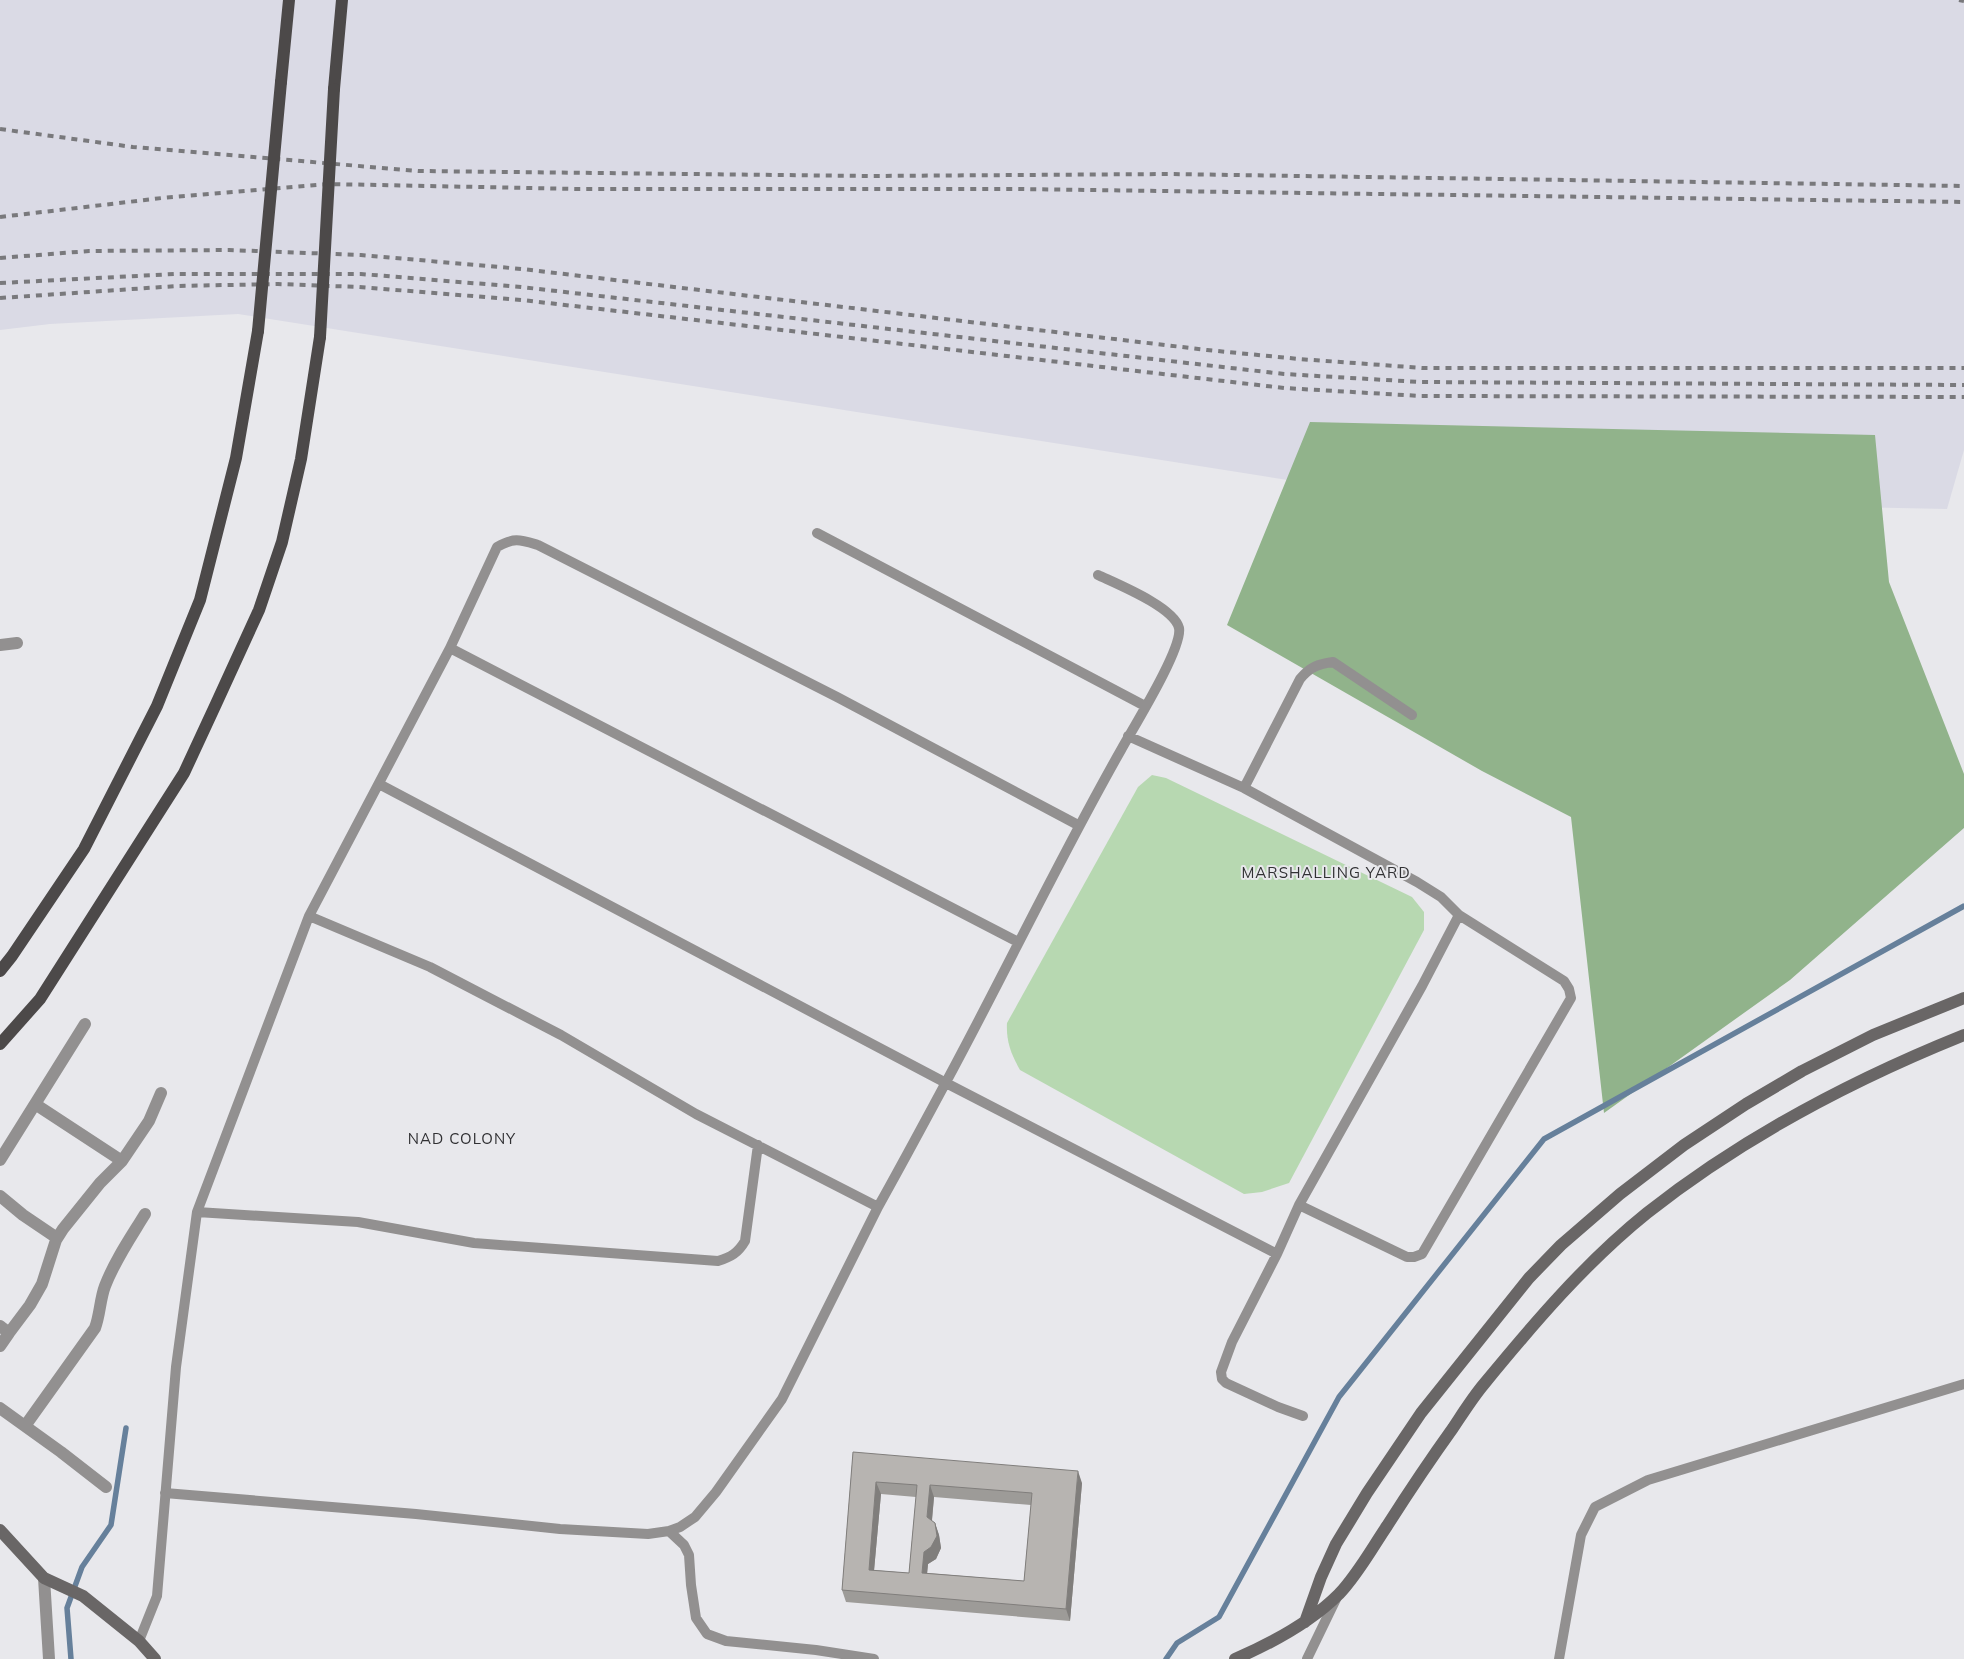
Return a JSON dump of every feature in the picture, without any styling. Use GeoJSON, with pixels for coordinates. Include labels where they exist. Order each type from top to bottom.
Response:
{"type":"FeatureCollection","features":[{"type":"Feature","properties":{"kind":"main road"},"geometry":{"type":"LineString","coordinates":[[0,971],[84,849],[157,706],[200,600],[236,458],[258,331],[289,0]]}},
{"type":"Feature","properties":{"kind":"main road"},"geometry":{"type":"LineString","coordinates":[[0,1044],[40,999],[184,773],[259,610],[282,542],[301,459],[320,337],[334,88],[342,0]]}},
{"type":"Feature","properties":{"kind":"street"},"geometry":{"type":"LineString","coordinates":[[0,645],[17,643]]}},
{"type":"Feature","properties":{"kind":"street"},"geometry":{"type":"LineString","coordinates":[[1305,1622],[1321,1577],[1336,1544],[1367,1492],[1416,1421],[1529,1278],[1561,1245],[1620,1194],[1670,1156],[1746,1104],[1802,1071],[1873,1035],[1964,998]]}},
{"type":"Feature","properties":{"kind":"street"},"geometry":{"type":"LineString","coordinates":[[0,1160],[85,1024]]}},
{"type":"Feature","properties":{"kind":"street"},"geometry":{"type":"LineString","coordinates":[[1235,1659],[1257,1650],[1305,1622],[1339,1594],[1366,1558],[1421,1472],[1482,1386],[1547,1310],[1587,1267],[1647,1213],[1757,1137],[1878,1073],[1964,1035]]}},
{"type":"Feature","properties":{"kind":"street"},"geometry":{"type":"LineString","coordinates":[[0,1346],[4,1330],[30,1305],[42,1284],[57,1238],[100,1183],[122,1161],[149,1121],[161,1094]]}},
{"type":"Feature","properties":{"kind":"street"},"geometry":{"type":"LineString","coordinates":[[35,1104],[122,1161]]}},
{"type":"Feature","properties":{"kind":"street"},"geometry":{"type":"LineString","coordinates":[[0,1196],[22,1215],[57,1238]]}},
{"type":"Feature","properties":{"kind":"street"},"geometry":{"type":"LineString","coordinates":[[25,1426],[95,1328],[100,1314],[104,1288],[126,1243],[145,1214]]}},
{"type":"Feature","properties":{"kind":"street"},"geometry":{"type":"LineString","coordinates":[[0,1408],[106,1488]]}},
{"type":"Feature","properties":{"kind":"street"},"geometry":{"type":"LineString","coordinates":[[0,1530],[44,1578],[83,1596],[139,1642],[155,1659]]}},
{"type":"Feature","properties":{"kind":"street"},"geometry":{"type":"LineString","coordinates":[[44,1578],[49,1659]]}},
{"type":"Feature","properties":{"kind":"lane"},"geometry":{"type":"LineString","coordinates":[[817,533],[1145,706]]}},
{"type":"Feature","properties":{"kind":"lane"},"geometry":{"type":"LineString","coordinates":[[139,1642],[156,1596],[176,1367],[197,1212],[309,916],[450,648],[497,547],[507,541],[520,539],[538,546],[819,688],[1078,825]]}},
{"type":"Feature","properties":{"kind":"lane"},"geometry":{"type":"LineString","coordinates":[[165,1493],[416,1514],[560,1529],[648,1534],[669,1531],[680,1527],[695,1517],[742,1458],[782,1399],[878,1207],[946,1083],[1078,825],[1172,655],[1179,637],[1179,627],[1173,616],[1098,575]]}},
{"type":"Feature","properties":{"kind":"lane"},"geometry":{"type":"LineString","coordinates":[[450,648],[1018,942]]}},
{"type":"Feature","properties":{"kind":"lane"},"geometry":{"type":"LineString","coordinates":[[1244,788],[1300,679],[1317,664],[1333,662],[1412,715]]}},
{"type":"Feature","properties":{"kind":"lane"},"geometry":{"type":"LineString","coordinates":[[1128,736],[1244,788],[1416,882],[1441,897],[1459,916],[1564,981],[1569,990],[1571,998],[1422,1254],[1407,1257],[1299,1205]]}},
{"type":"Feature","properties":{"kind":"lane"},"geometry":{"type":"LineString","coordinates":[[379,784],[946,1083],[1277,1254]]}},
{"type":"Feature","properties":{"kind":"lane"},"geometry":{"type":"LineString","coordinates":[[309,916],[430,968],[561,1036],[696,1114],[878,1207]]}},
{"type":"Feature","properties":{"kind":"lane"},"geometry":{"type":"LineString","coordinates":[[1303,1416],[1242,1392],[1222,1380],[1221,1372],[1232,1342],[1277,1254],[1299,1205],[1422,986],[1459,916]]}},
{"type":"Feature","properties":{"kind":"lane"},"geometry":{"type":"LineString","coordinates":[[197,1212],[358,1222],[474,1243],[718,1261],[732,1256],[739,1251],[745,1241],[758,1145]]}},
{"type":"Feature","properties":{"kind":"lane"},"geometry":{"type":"LineString","coordinates":[[1559,1659],[1581,1535],[1596,1508],[1648,1480],[1964,1384]]}},
{"type":"Feature","properties":{"kind":"lane"},"geometry":{"type":"LineString","coordinates":[[669,1531],[684,1545],[689,1555],[696,1618],[707,1634],[726,1641],[816,1650],[874,1659]]}},
{"type":"Feature","properties":{"kind":"lane"},"geometry":{"type":"LineString","coordinates":[[1307,1659],[1339,1594]]}},
{"type":"Feature","properties":{"kind":"shaded area"},"geometry":{"type":"Polygon","coordinates":[[[0,0],[1964,0],[1964,450],[1947,509],[1401,498],[238,314],[50,324],[0,330],[0,0]]]}},
{"type":"Feature","properties":{"kind":"green space"},"geometry":{"type":"Polygon","coordinates":[[[1310,422],[1875,435],[1889,582],[1964,774],[1964,828],[1790,980],[1604,1113],[1571,817],[1482,771],[1227,625],[1310,422]]]}},
{"type":"Feature","properties":{"kind":"green space"},"geometry":{"type":"Polygon","coordinates":[[[1152,775],[1166,778],[1412,897],[1424,912],[1424,930],[1289,1183],[1262,1192],[1244,1194],[1020,1070],[1007,1036],[1007,1023],[1138,787],[1152,775]]]}},
{"type":"Feature","properties":{"kind":"building"},"geometry":{"type":"Polygon","coordinates":[[[853,1452],[1078,1471],[1066,1609],[842,1590],[853,1452]],[[876,1482],[869,1570],[909,1573],[917,1485],[876,1482]],[[930,1485],[927,1517],[935,1523],[937,1536],[931,1547],[924,1552],[922,1573],[1024,1581],[1032,1493],[930,1485]]]}},
{"type":"Feature","properties":{"kind":"waterway"},"geometry":{"type":"LineString","coordinates":[[1166,1659],[1177,1643],[1219,1617],[1339,1397],[1544,1139],[1964,906]]}},
{"type":"Feature","properties":{"kind":"waterway"},"geometry":{"type":"LineString","coordinates":[[71,1659],[67,1608],[82,1567],[111,1525],[126,1428]]}},
{"type":"Feature","properties":{"kind":"railway"},"geometry":{"type":"LineString","coordinates":[[1959,0],[1964,1]]}},
{"type":"Feature","properties":{"kind":"railway"},"geometry":{"type":"LineString","coordinates":[[0,129],[133,147],[419,171],[870,176],[1169,174],[1964,186]]}},
{"type":"Feature","properties":{"kind":"railway"},"geometry":{"type":"LineString","coordinates":[[0,217],[162,198],[327,184],[580,189],[1016,189],[1964,202]]}},
{"type":"Feature","properties":{"kind":"railway"},"geometry":{"type":"LineString","coordinates":[[0,258],[89,251],[229,250],[361,255],[522,269],[1207,350],[1423,368],[1964,368]]}},
{"type":"Feature","properties":{"kind":"railway"},"geometry":{"type":"LineString","coordinates":[[0,283],[175,274],[361,274],[521,287],[1284,374],[1420,382],[1964,385]]}},
{"type":"Feature","properties":{"kind":"railway"},"geometry":{"type":"LineString","coordinates":[[0,298],[177,286],[278,284],[359,287],[522,300],[1284,388],[1421,396],[1964,397]]}},
{"type":"Feature","properties":{"kind":"district","name":"MARSHALLING YARD"},"geometry":{"type":"Point","coordinates":[1326,873]}},
{"type":"Feature","properties":{"kind":"district","name":"NAD COLONY"},"geometry":{"type":"Point","coordinates":[462,1139]}}]}
